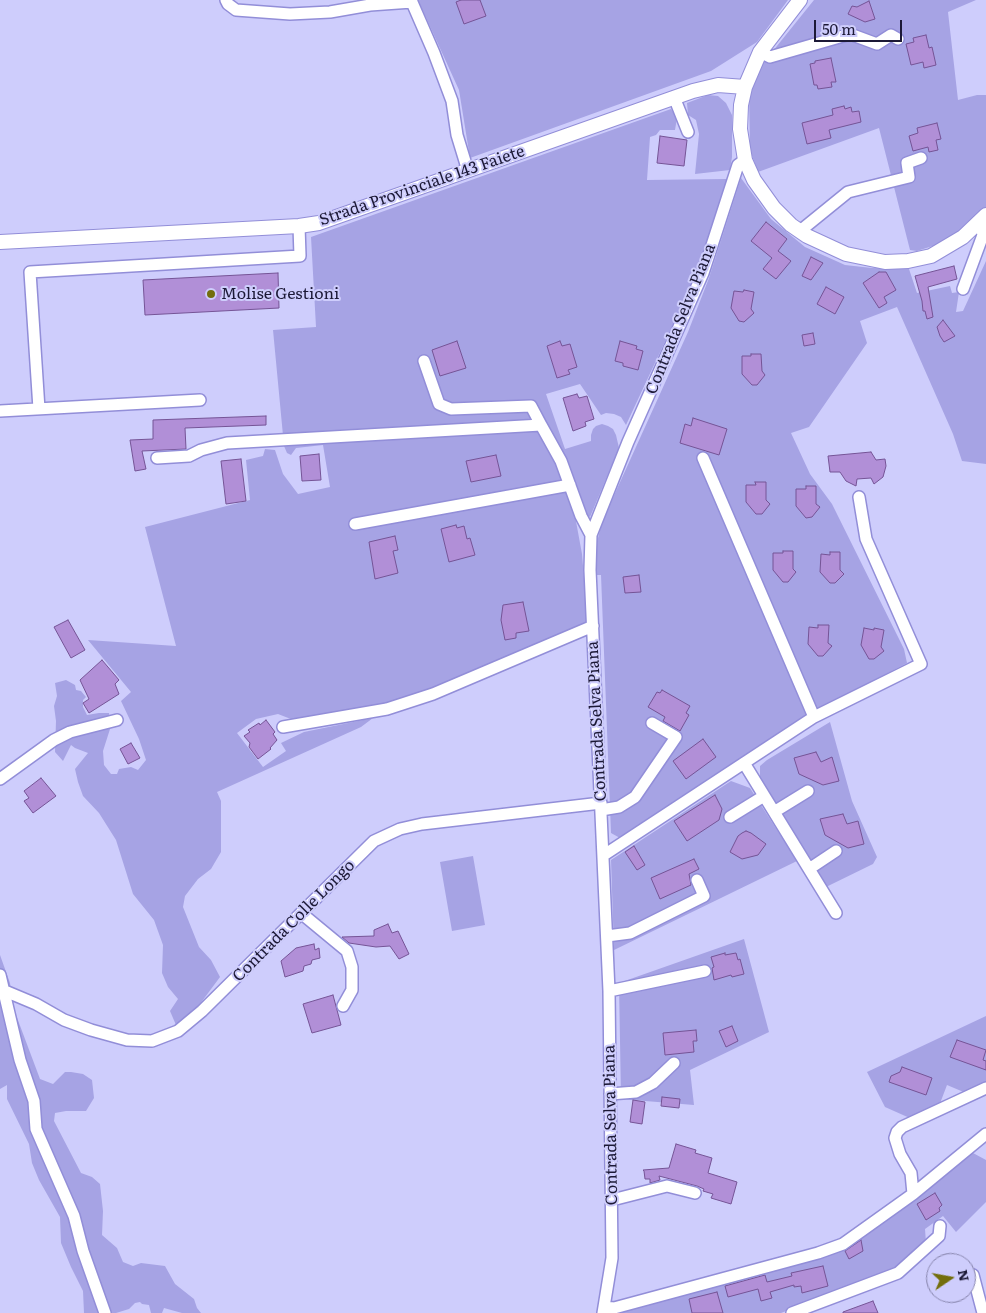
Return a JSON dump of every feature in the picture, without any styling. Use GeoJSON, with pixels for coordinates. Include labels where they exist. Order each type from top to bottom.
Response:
{"type":"FeatureCollection","features":[{"type":"Feature","properties":{"kind":"main road"},"geometry":{"type":"LineString","coordinates":[[800,0],[760,52],[745,86],[741,105],[740,129],[745,160],[751,175],[774,208],[800,231],[846,254],[885,262],[908,262],[932,256],[964,237],[983,218]]}},
{"type":"Feature","properties":{"kind":"main road","name":"Strada Provinciale 143 Faiete"},"geometry":{"type":"LineString","coordinates":[[0,242],[299,226],[337,218],[674,97],[712,86],[745,86]]}},
{"type":"Feature","properties":{"kind":"street"},"geometry":{"type":"LineString","coordinates":[[226,0],[236,10],[290,14],[330,12],[370,5],[411,1],[434,53],[452,101],[457,135],[468,172]]}},
{"type":"Feature","properties":{"kind":"street"},"geometry":{"type":"LineString","coordinates":[[760,52],[770,57],[850,34],[877,44],[891,35],[898,39]]}},
{"type":"Feature","properties":{"kind":"street"},"geometry":{"type":"LineString","coordinates":[[674,97],[688,132]]}},
{"type":"Feature","properties":{"kind":"street"},"geometry":{"type":"LineString","coordinates":[[800,231],[848,192],[909,177],[907,163],[921,158]]}},
{"type":"Feature","properties":{"kind":"street","name":"Contrada Selva Piana"},"geometry":{"type":"LineString","coordinates":[[604,1310],[612,1258],[609,991],[590,570],[591,535],[628,442],[703,273],[738,165],[745,160]]}},
{"type":"Feature","properties":{"kind":"street"},"geometry":{"type":"LineString","coordinates":[[963,289],[982,235],[983,218]]}},
{"type":"Feature","properties":{"kind":"street"},"geometry":{"type":"LineString","coordinates":[[39,409],[30,272],[300,256],[299,226]]}},
{"type":"Feature","properties":{"kind":"street"},"geometry":{"type":"LineString","coordinates":[[424,361],[438,404],[451,409],[531,406],[561,461],[581,516],[591,535]]}},
{"type":"Feature","properties":{"kind":"street"},"geometry":{"type":"LineString","coordinates":[[0,411],[200,400]]}},
{"type":"Feature","properties":{"kind":"street"},"geometry":{"type":"LineString","coordinates":[[157,458],[190,456],[201,450],[227,443],[541,425]]}},
{"type":"Feature","properties":{"kind":"street"},"geometry":{"type":"LineString","coordinates":[[703,458],[814,717]]}},
{"type":"Feature","properties":{"kind":"street"},"geometry":{"type":"LineString","coordinates":[[355,524],[570,486]]}},
{"type":"Feature","properties":{"kind":"street"},"geometry":{"type":"LineString","coordinates":[[604,855],[814,717],[921,664],[866,539],[859,497]]}},
{"type":"Feature","properties":{"kind":"street"},"geometry":{"type":"LineString","coordinates":[[282,727],[387,709],[433,694],[593,626]]}},
{"type":"Feature","properties":{"kind":"street"},"geometry":{"type":"LineString","coordinates":[[0,779],[54,740],[70,732],[117,720]]}},
{"type":"Feature","properties":{"kind":"street","name":"Contrada Colle Longo"},"geometry":{"type":"LineString","coordinates":[[5,991],[36,1004],[64,1020],[127,1040],[152,1041],[178,1031],[202,1011],[301,914],[377,846],[400,829],[422,824],[601,806],[619,807],[635,797],[676,737],[652,723]]}},
{"type":"Feature","properties":{"kind":"street"},"geometry":{"type":"LineString","coordinates":[[744,763],[836,913]]}},
{"type":"Feature","properties":{"kind":"street"},"geometry":{"type":"LineString","coordinates":[[774,812],[808,791]]}},
{"type":"Feature","properties":{"kind":"street"},"geometry":{"type":"LineString","coordinates":[[730,817],[764,796]]}},
{"type":"Feature","properties":{"kind":"street"},"geometry":{"type":"LineString","coordinates":[[809,869],[836,851]]}},
{"type":"Feature","properties":{"kind":"street"},"geometry":{"type":"LineString","coordinates":[[607,936],[630,933],[704,896],[697,880]]}},
{"type":"Feature","properties":{"kind":"street"},"geometry":{"type":"LineString","coordinates":[[301,914],[348,951],[352,967],[352,990],[343,1006]]}},
{"type":"Feature","properties":{"kind":"street"},"geometry":{"type":"LineString","coordinates":[[609,991],[705,971]]}},
{"type":"Feature","properties":{"kind":"street"},"geometry":{"type":"LineString","coordinates":[[0,975],[5,991],[10,1022],[34,1101],[36,1129],[74,1216],[83,1251],[105,1313]]}},
{"type":"Feature","properties":{"kind":"street"},"geometry":{"type":"LineString","coordinates":[[610,1094],[636,1092],[653,1083],[674,1063]]}},
{"type":"Feature","properties":{"kind":"street"},"geometry":{"type":"LineString","coordinates":[[913,1194],[911,1173],[900,1154],[895,1138],[897,1132],[902,1126],[986,1088]]}},
{"type":"Feature","properties":{"kind":"street"},"geometry":{"type":"LineString","coordinates":[[604,1310],[843,1244],[913,1194],[986,1134]]}},
{"type":"Feature","properties":{"kind":"street"},"geometry":{"type":"LineString","coordinates":[[612,1200],[668,1186],[695,1193]]}},
{"type":"Feature","properties":{"kind":"street"},"geometry":{"type":"LineString","coordinates":[[792,1313],[898,1273],[939,1236],[940,1226]]}},
{"type":"Feature","properties":{"kind":"street"},"geometry":{"type":"LineString","coordinates":[[976,1288],[982,1313]]}},
{"type":"Feature","properties":{"kind":"shaded area"},"geometry":{"type":"Polygon","coordinates":[[[418,0],[788,0],[757,42],[711,71],[470,158],[459,90],[418,0]]]}},
{"type":"Feature","properties":{"kind":"shaded area"},"geometry":{"type":"Polygon","coordinates":[[[814,0],[976,0],[948,12],[958,100],[977,95],[986,95],[986,207],[968,225],[945,242],[917,251],[910,250],[879,128],[758,172],[750,150],[749,92],[756,72],[814,0]]]}},
{"type":"Feature","properties":{"kind":"shaded area"},"geometry":{"type":"Polygon","coordinates":[[[708,95],[718,96],[726,103],[732,115],[732,157],[730,170],[695,174],[699,134],[696,120],[688,115],[687,103],[708,95]]]}},
{"type":"Feature","properties":{"kind":"shaded area"},"geometry":{"type":"Polygon","coordinates":[[[671,109],[677,118],[675,130],[660,130],[656,135],[650,137],[647,180],[727,179],[697,273],[626,425],[621,417],[614,414],[606,413],[601,415],[580,384],[546,394],[565,449],[591,441],[593,429],[602,424],[613,429],[619,448],[590,517],[573,505],[582,554],[588,624],[417,694],[365,709],[296,721],[278,714],[256,719],[237,733],[263,767],[286,751],[281,743],[304,732],[373,718],[361,727],[217,792],[221,801],[221,852],[211,869],[198,879],[185,896],[183,907],[199,947],[211,960],[220,977],[194,1012],[176,1025],[170,1011],[178,999],[168,987],[162,973],[163,945],[154,920],[133,894],[116,840],[99,813],[83,796],[78,782],[75,769],[88,753],[71,745],[63,761],[55,752],[56,721],[54,706],[57,696],[55,683],[66,680],[75,685],[76,690],[81,691],[86,697],[83,700],[83,707],[87,715],[109,713],[110,729],[103,751],[104,765],[111,774],[117,774],[119,769],[131,767],[138,770],[146,760],[139,739],[121,701],[131,692],[88,640],[176,646],[145,527],[250,500],[246,460],[263,456],[265,449],[275,450],[283,474],[298,494],[330,487],[323,445],[296,448],[291,455],[287,453],[284,446],[273,330],[316,327],[311,237],[671,109]]]}},
{"type":"Feature","properties":{"kind":"shaded area"},"geometry":{"type":"Polygon","coordinates":[[[741,178],[771,219],[805,247],[845,265],[909,269],[917,293],[950,286],[952,293],[959,292],[956,312],[963,311],[986,261],[986,464],[962,461],[953,434],[897,307],[860,321],[867,343],[809,427],[791,433],[810,474],[832,504],[904,649],[907,663],[804,717],[620,838],[611,833],[601,575],[597,575],[597,542],[602,522],[688,332],[709,278],[741,178]]]}},
{"type":"Feature","properties":{"kind":"shaded area"},"geometry":{"type":"Polygon","coordinates":[[[830,722],[852,801],[877,857],[873,864],[826,887],[760,780],[760,766],[830,722]]]}},
{"type":"Feature","properties":{"kind":"shaded area"},"geometry":{"type":"Polygon","coordinates":[[[731,781],[750,788],[797,861],[614,950],[611,860],[731,781]]]}},
{"type":"Feature","properties":{"kind":"shaded area"},"geometry":{"type":"Polygon","coordinates":[[[473,856],[485,925],[452,931],[440,862],[473,856]]]}},
{"type":"Feature","properties":{"kind":"shaded area"},"geometry":{"type":"Polygon","coordinates":[[[744,939],[769,1032],[690,1070],[694,1105],[621,1099],[619,983],[744,939]]]}},
{"type":"Feature","properties":{"kind":"shaded area"},"geometry":{"type":"Polygon","coordinates":[[[0,955],[10,983],[13,1007],[40,1079],[53,1084],[65,1072],[71,1072],[83,1074],[92,1080],[94,1098],[86,1111],[55,1113],[54,1121],[81,1173],[92,1177],[100,1184],[103,1211],[102,1235],[117,1248],[123,1262],[133,1266],[141,1263],[165,1266],[175,1284],[194,1299],[201,1313],[182,1313],[164,1308],[162,1313],[151,1313],[149,1305],[140,1302],[135,1303],[129,1309],[116,1313],[84,1313],[83,1291],[61,1243],[60,1217],[39,1180],[32,1163],[29,1144],[7,1099],[7,1085],[0,1089],[0,955]]]}},
{"type":"Feature","properties":{"kind":"shaded area"},"geometry":{"type":"Polygon","coordinates":[[[986,1016],[986,1083],[966,1093],[947,1085],[939,1106],[912,1119],[885,1107],[867,1072],[986,1016]]]}},
{"type":"Feature","properties":{"kind":"shaded area"},"geometry":{"type":"Polygon","coordinates":[[[973,1153],[986,1160],[986,1202],[956,1232],[943,1216],[925,1229],[926,1243],[895,1269],[781,1313],[618,1313],[835,1253],[925,1192],[973,1153]]]}},
{"type":"Feature","properties":{"kind":"building"},"geometry":{"type":"Polygon","coordinates":[[[461,0],[480,0],[486,16],[464,24],[456,2],[461,0]]]}},
{"type":"Feature","properties":{"kind":"building"},"geometry":{"type":"Polygon","coordinates":[[[869,1],[875,19],[865,22],[848,14],[852,6],[857,7],[869,1]]]}},
{"type":"Feature","properties":{"kind":"building"},"geometry":{"type":"Polygon","coordinates":[[[926,35],[929,48],[932,47],[936,65],[924,68],[923,62],[911,65],[906,44],[914,42],[913,38],[926,35]]]}},
{"type":"Feature","properties":{"kind":"building"},"geometry":{"type":"Polygon","coordinates":[[[831,58],[836,82],[831,82],[832,87],[818,89],[817,85],[814,85],[810,64],[815,63],[815,61],[831,58]]]}},
{"type":"Feature","properties":{"kind":"building"},"geometry":{"type":"Polygon","coordinates":[[[844,106],[845,109],[851,107],[852,112],[859,111],[861,122],[829,130],[831,138],[807,144],[802,123],[833,115],[832,109],[844,106]]]}},
{"type":"Feature","properties":{"kind":"building"},"geometry":{"type":"Polygon","coordinates":[[[937,123],[941,139],[936,140],[938,150],[929,152],[928,147],[913,151],[909,136],[918,133],[917,128],[937,123]]]}},
{"type":"Feature","properties":{"kind":"building"},"geometry":{"type":"Polygon","coordinates":[[[660,136],[687,140],[684,166],[657,163],[660,136]]]}},
{"type":"Feature","properties":{"kind":"building"},"geometry":{"type":"Polygon","coordinates":[[[766,222],[787,239],[778,251],[791,261],[776,279],[763,269],[772,258],[751,241],[766,222]]]}},
{"type":"Feature","properties":{"kind":"building"},"geometry":{"type":"Polygon","coordinates":[[[811,257],[823,263],[811,280],[802,276],[811,257]]]}},
{"type":"Feature","properties":{"kind":"building"},"geometry":{"type":"Polygon","coordinates":[[[954,266],[957,279],[928,287],[933,317],[927,319],[925,311],[923,311],[915,276],[954,266]]]}},
{"type":"Feature","properties":{"kind":"building"},"geometry":{"type":"Polygon","coordinates":[[[879,272],[886,272],[896,290],[884,297],[887,303],[879,308],[863,283],[879,272]]]}},
{"type":"Feature","properties":{"kind":"building","name":"Molise Gestioni"},"geometry":{"type":"Polygon","coordinates":[[[278,273],[279,308],[145,315],[143,280],[278,273]]]}},
{"type":"Feature","properties":{"kind":"building"},"geometry":{"type":"Polygon","coordinates":[[[826,287],[844,297],[835,314],[817,304],[826,287]]]}},
{"type":"Feature","properties":{"kind":"building"},"geometry":{"type":"Polygon","coordinates":[[[744,290],[754,292],[751,309],[754,313],[744,322],[739,321],[731,308],[734,291],[743,292],[744,290]]]}},
{"type":"Feature","properties":{"kind":"building"},"geometry":{"type":"Polygon","coordinates":[[[943,320],[955,336],[944,342],[937,327],[943,320]]]}},
{"type":"Feature","properties":{"kind":"building"},"geometry":{"type":"Polygon","coordinates":[[[813,333],[815,344],[804,346],[802,335],[813,333]]]}},
{"type":"Feature","properties":{"kind":"building"},"geometry":{"type":"Polygon","coordinates":[[[457,341],[466,368],[440,376],[432,350],[457,341]]]}},
{"type":"Feature","properties":{"kind":"building"},"geometry":{"type":"Polygon","coordinates":[[[560,341],[562,346],[570,344],[577,367],[568,370],[570,374],[557,378],[547,346],[560,341]]]}},
{"type":"Feature","properties":{"kind":"building"},"geometry":{"type":"Polygon","coordinates":[[[620,341],[637,346],[636,349],[643,351],[638,370],[623,366],[623,363],[615,361],[620,341]]]}},
{"type":"Feature","properties":{"kind":"building"},"geometry":{"type":"Polygon","coordinates":[[[751,354],[761,354],[762,371],[765,375],[757,385],[752,385],[742,374],[742,356],[751,356],[751,354]]]}},
{"type":"Feature","properties":{"kind":"building"},"geometry":{"type":"Polygon","coordinates":[[[577,394],[579,398],[587,396],[594,419],[585,422],[586,426],[573,431],[563,398],[577,394]]]}},
{"type":"Feature","properties":{"kind":"building"},"geometry":{"type":"Polygon","coordinates":[[[266,416],[266,425],[185,428],[186,449],[142,451],[146,469],[135,471],[130,440],[153,439],[153,420],[266,416]]]}},
{"type":"Feature","properties":{"kind":"building"},"geometry":{"type":"Polygon","coordinates":[[[693,418],[727,429],[719,455],[680,443],[685,424],[691,426],[693,418]]]}},
{"type":"Feature","properties":{"kind":"building"},"geometry":{"type":"Polygon","coordinates":[[[871,452],[876,460],[885,459],[886,466],[883,477],[874,484],[871,478],[857,479],[856,486],[846,481],[840,472],[830,472],[828,456],[871,452]]]}},
{"type":"Feature","properties":{"kind":"building"},"geometry":{"type":"Polygon","coordinates":[[[319,454],[321,480],[302,481],[300,456],[319,454]]]}},
{"type":"Feature","properties":{"kind":"building"},"geometry":{"type":"Polygon","coordinates":[[[496,455],[501,476],[471,482],[466,461],[496,455]]]}},
{"type":"Feature","properties":{"kind":"building"},"geometry":{"type":"Polygon","coordinates":[[[241,459],[246,501],[226,504],[221,461],[241,459]]]}},
{"type":"Feature","properties":{"kind":"building"},"geometry":{"type":"Polygon","coordinates":[[[755,482],[766,482],[766,500],[770,504],[762,514],[756,514],[746,502],[746,485],[756,485],[755,482]]]}},
{"type":"Feature","properties":{"kind":"building"},"geometry":{"type":"Polygon","coordinates":[[[806,486],[816,486],[816,504],[820,507],[812,517],[806,518],[796,506],[796,489],[806,489],[806,486]]]}},
{"type":"Feature","properties":{"kind":"building"},"geometry":{"type":"Polygon","coordinates":[[[456,525],[457,528],[464,526],[467,539],[470,538],[475,555],[449,562],[441,529],[456,525]]]}},
{"type":"Feature","properties":{"kind":"building"},"geometry":{"type":"Polygon","coordinates":[[[395,536],[398,550],[393,551],[398,573],[375,579],[369,542],[395,536]]]}},
{"type":"Feature","properties":{"kind":"building"},"geometry":{"type":"Polygon","coordinates":[[[783,551],[793,551],[793,569],[796,572],[788,582],[783,582],[773,570],[773,553],[783,553],[783,551]]]}},
{"type":"Feature","properties":{"kind":"building"},"geometry":{"type":"Polygon","coordinates":[[[830,552],[840,552],[840,570],[844,574],[835,583],[830,583],[820,572],[821,554],[830,555],[830,552]]]}},
{"type":"Feature","properties":{"kind":"building"},"geometry":{"type":"Polygon","coordinates":[[[639,575],[641,592],[625,593],[623,577],[639,575]]]}},
{"type":"Feature","properties":{"kind":"building"},"geometry":{"type":"Polygon","coordinates":[[[523,602],[529,631],[516,633],[516,638],[505,640],[501,620],[503,605],[523,602]]]}},
{"type":"Feature","properties":{"kind":"building"},"geometry":{"type":"Polygon","coordinates":[[[68,620],[85,650],[71,658],[54,627],[68,620]]]}},
{"type":"Feature","properties":{"kind":"building"},"geometry":{"type":"Polygon","coordinates":[[[818,625],[829,625],[828,643],[832,646],[823,656],[818,656],[808,644],[809,627],[818,628],[818,625]]]}},
{"type":"Feature","properties":{"kind":"building"},"geometry":{"type":"Polygon","coordinates":[[[864,628],[884,630],[881,647],[884,651],[874,659],[869,659],[861,645],[864,628]]]}},
{"type":"Feature","properties":{"kind":"building"},"geometry":{"type":"Polygon","coordinates":[[[102,660],[119,680],[115,684],[119,694],[89,713],[83,703],[89,699],[80,680],[102,660]]]}},
{"type":"Feature","properties":{"kind":"building"},"geometry":{"type":"Polygon","coordinates":[[[662,690],[690,706],[686,713],[689,715],[680,731],[663,721],[665,717],[648,707],[657,692],[660,693],[662,690]]]}},
{"type":"Feature","properties":{"kind":"building"},"geometry":{"type":"Polygon","coordinates":[[[266,720],[275,732],[273,734],[277,740],[271,749],[258,759],[244,736],[250,732],[248,730],[266,720]]]}},
{"type":"Feature","properties":{"kind":"building"},"geometry":{"type":"Polygon","coordinates":[[[703,739],[716,757],[686,779],[673,761],[703,739]]]}},
{"type":"Feature","properties":{"kind":"building"},"geometry":{"type":"Polygon","coordinates":[[[131,743],[140,758],[128,764],[120,749],[131,743]]]}},
{"type":"Feature","properties":{"kind":"building"},"geometry":{"type":"Polygon","coordinates":[[[816,752],[821,762],[832,757],[839,781],[823,785],[799,774],[794,758],[816,752]]]}},
{"type":"Feature","properties":{"kind":"building"},"geometry":{"type":"Polygon","coordinates":[[[41,778],[56,796],[33,813],[24,801],[29,798],[24,791],[41,778]]]}},
{"type":"Feature","properties":{"kind":"building"},"geometry":{"type":"Polygon","coordinates":[[[715,795],[722,809],[719,820],[687,841],[674,821],[715,795]]]}},
{"type":"Feature","properties":{"kind":"building"},"geometry":{"type":"Polygon","coordinates":[[[843,814],[847,824],[858,821],[864,844],[848,848],[825,835],[820,819],[843,814]]]}},
{"type":"Feature","properties":{"kind":"building"},"geometry":{"type":"Polygon","coordinates":[[[746,831],[766,844],[758,855],[742,859],[730,852],[738,836],[746,831]]]}},
{"type":"Feature","properties":{"kind":"building"},"geometry":{"type":"Polygon","coordinates":[[[634,846],[645,865],[637,870],[625,852],[634,846]]]}},
{"type":"Feature","properties":{"kind":"building"},"geometry":{"type":"Polygon","coordinates":[[[694,859],[699,869],[689,874],[691,885],[660,899],[651,878],[694,859]]]}},
{"type":"Feature","properties":{"kind":"building"},"geometry":{"type":"Polygon","coordinates":[[[388,924],[392,933],[398,931],[409,954],[399,959],[390,946],[376,947],[349,943],[342,937],[374,936],[374,930],[388,924]]]}},
{"type":"Feature","properties":{"kind":"building"},"geometry":{"type":"Polygon","coordinates":[[[314,944],[315,950],[319,948],[320,958],[312,960],[311,964],[304,966],[303,971],[285,977],[281,961],[296,948],[314,944]]]}},
{"type":"Feature","properties":{"kind":"building"},"geometry":{"type":"Polygon","coordinates":[[[725,953],[725,955],[736,953],[738,960],[740,959],[744,974],[732,977],[731,975],[714,980],[712,968],[714,967],[711,957],[725,953]]]}},
{"type":"Feature","properties":{"kind":"building"},"geometry":{"type":"Polygon","coordinates":[[[333,995],[341,1025],[312,1033],[303,1004],[333,995]]]}},
{"type":"Feature","properties":{"kind":"building"},"geometry":{"type":"Polygon","coordinates":[[[732,1026],[738,1041],[726,1047],[719,1031],[732,1026]]]}},
{"type":"Feature","properties":{"kind":"building"},"geometry":{"type":"Polygon","coordinates":[[[696,1030],[697,1041],[693,1041],[694,1052],[665,1055],[663,1033],[696,1030]]]}},
{"type":"Feature","properties":{"kind":"building"},"geometry":{"type":"Polygon","coordinates":[[[957,1040],[986,1050],[983,1060],[986,1061],[986,1070],[950,1057],[957,1040]]]}},
{"type":"Feature","properties":{"kind":"building"},"geometry":{"type":"Polygon","coordinates":[[[902,1067],[932,1078],[926,1095],[889,1082],[891,1076],[900,1072],[902,1067]]]}},
{"type":"Feature","properties":{"kind":"building"},"geometry":{"type":"Polygon","coordinates":[[[662,1097],[680,1099],[679,1108],[661,1106],[662,1097]]]}},
{"type":"Feature","properties":{"kind":"building"},"geometry":{"type":"Polygon","coordinates":[[[633,1100],[645,1102],[642,1124],[630,1122],[633,1100]]]}},
{"type":"Feature","properties":{"kind":"building"},"geometry":{"type":"Polygon","coordinates":[[[676,1144],[696,1150],[695,1153],[712,1158],[708,1173],[737,1182],[731,1204],[711,1198],[713,1194],[703,1191],[704,1189],[697,1186],[659,1176],[660,1180],[650,1183],[650,1179],[645,1179],[643,1170],[669,1168],[676,1144]]]}},
{"type":"Feature","properties":{"kind":"building"},"geometry":{"type":"Polygon","coordinates":[[[935,1193],[942,1205],[939,1208],[940,1211],[926,1220],[917,1204],[935,1193]]]}},
{"type":"Feature","properties":{"kind":"building"},"geometry":{"type":"Polygon","coordinates":[[[861,1240],[863,1251],[849,1259],[845,1251],[861,1240]]]}},
{"type":"Feature","properties":{"kind":"building"},"geometry":{"type":"Polygon","coordinates":[[[823,1266],[828,1286],[802,1293],[801,1286],[794,1287],[794,1285],[770,1292],[772,1298],[761,1301],[758,1289],[728,1297],[725,1286],[765,1275],[767,1282],[792,1276],[791,1273],[823,1266]]]}},
{"type":"Feature","properties":{"kind":"building"},"geometry":{"type":"Polygon","coordinates":[[[717,1292],[723,1313],[692,1313],[689,1299],[717,1292]]]}},
{"type":"Feature","properties":{"kind":"building"},"geometry":{"type":"Polygon","coordinates":[[[873,1301],[878,1313],[843,1313],[843,1312],[873,1301]]]}},
{"type":"Feature","properties":{"kind":"place","name":"Molise Gestioni"},"geometry":{"type":"Point","coordinates":[211,294]}}]}
